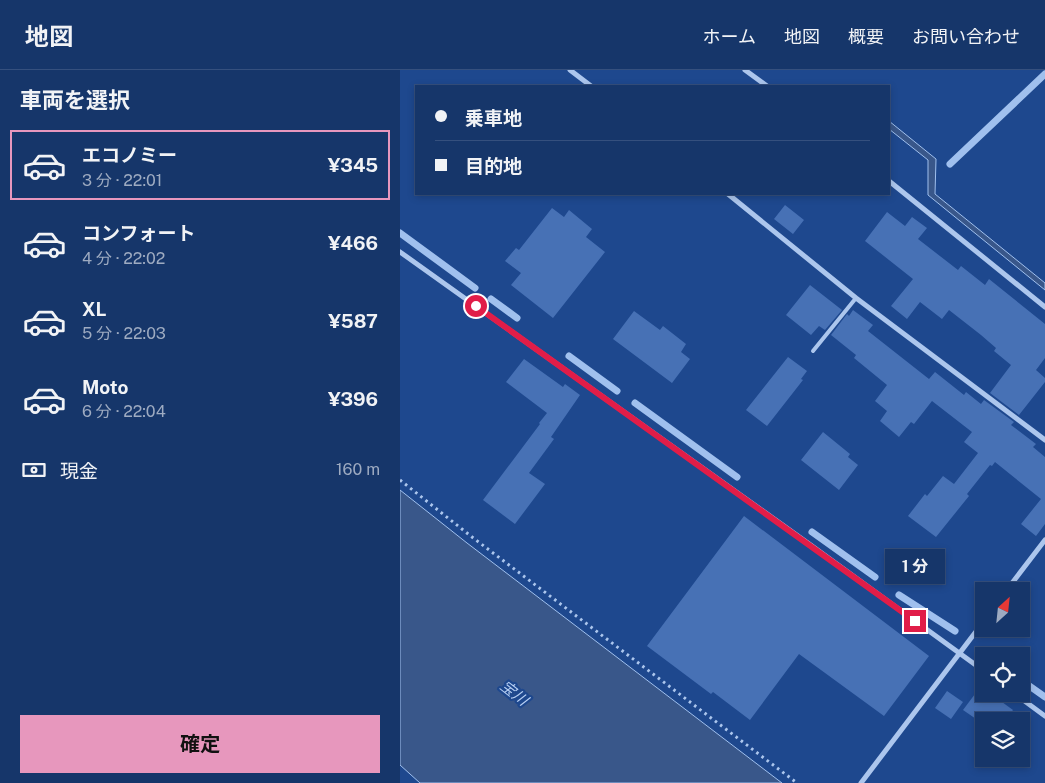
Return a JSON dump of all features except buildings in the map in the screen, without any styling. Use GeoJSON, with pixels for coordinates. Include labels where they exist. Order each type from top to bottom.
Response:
{"type":"FeatureCollection","features":[{"type":"Feature","properties":{"kind":"street"},"geometry":{"type":"LineString","coordinates":[[570,70],[590,85]]}},
{"type":"Feature","properties":{"kind":"street"},"geometry":{"type":"LineString","coordinates":[[745,70],[766,85]]}},
{"type":"Feature","properties":{"kind":"street"},"geometry":{"type":"LineString","coordinates":[[752,75],[757,70]]}},
{"type":"Feature","properties":{"kind":"street"},"geometry":{"type":"LineString","coordinates":[[890,182],[1045,307]]}},
{"type":"Feature","properties":{"kind":"street"},"geometry":{"type":"LineString","coordinates":[[729,195],[856,298],[1045,440]]}},
{"type":"Feature","properties":{"kind":"street"},"geometry":{"type":"LineString","coordinates":[[400,252],[796,534],[975,665]]}},
{"type":"Feature","properties":{"kind":"street"},"geometry":{"type":"LineString","coordinates":[[1013,582],[1045,540]]}},
{"type":"Feature","properties":{"kind":"street"},"geometry":{"type":"LineString","coordinates":[[861,783],[975,633]]}},
{"type":"Feature","properties":{"kind":"street"},"geometry":{"type":"LineString","coordinates":[[1026,702],[1045,716]]}},
{"type":"Feature","properties":{"kind":"lane"},"geometry":{"type":"LineString","coordinates":[[813,351],[856,298]]}},
{"type":"Feature","properties":{"kind":"path"},"geometry":{"type":"LineString","coordinates":[[400,480],[480,543],[797,783]]}},
{"type":"Feature","properties":{"kind":"water"},"geometry":{"type":"Polygon","coordinates":[[[890,122],[936,159],[935,194],[1045,283],[1045,290],[928,195],[928,160],[890,130],[890,122]]]}},
{"type":"Feature","properties":{"kind":"water","name":"宝川"},"geometry":{"type":"Polygon","coordinates":[[[400,490],[782,783],[420,783],[400,765],[400,490]]]}},
{"type":"Feature","properties":{"kind":"waterway"},"geometry":{"type":"LineString","coordinates":[[950,164],[1045,74]]}},
{"type":"Feature","properties":{"kind":"waterway"},"geometry":{"type":"LineString","coordinates":[[400,233],[475,288]]}},
{"type":"Feature","properties":{"kind":"waterway"},"geometry":{"type":"LineString","coordinates":[[491,299],[517,318]]}},
{"type":"Feature","properties":{"kind":"waterway"},"geometry":{"type":"LineString","coordinates":[[569,356],[617,391]]}},
{"type":"Feature","properties":{"kind":"waterway"},"geometry":{"type":"LineString","coordinates":[[635,403],[737,477]]}},
{"type":"Feature","properties":{"kind":"waterway"},"geometry":{"type":"LineString","coordinates":[[812,532],[875,577]]}},
{"type":"Feature","properties":{"kind":"waterway"},"geometry":{"type":"LineString","coordinates":[[899,595],[955,631]]}},
{"type":"Feature","properties":{"kind":"waterway"},"geometry":{"type":"LineString","coordinates":[[1030,686],[1045,697]]}},
{"type":"Feature","properties":{"kind":"route"},"geometry":{"type":"LineString","coordinates":[[476,306],[915,621]]}}]}
